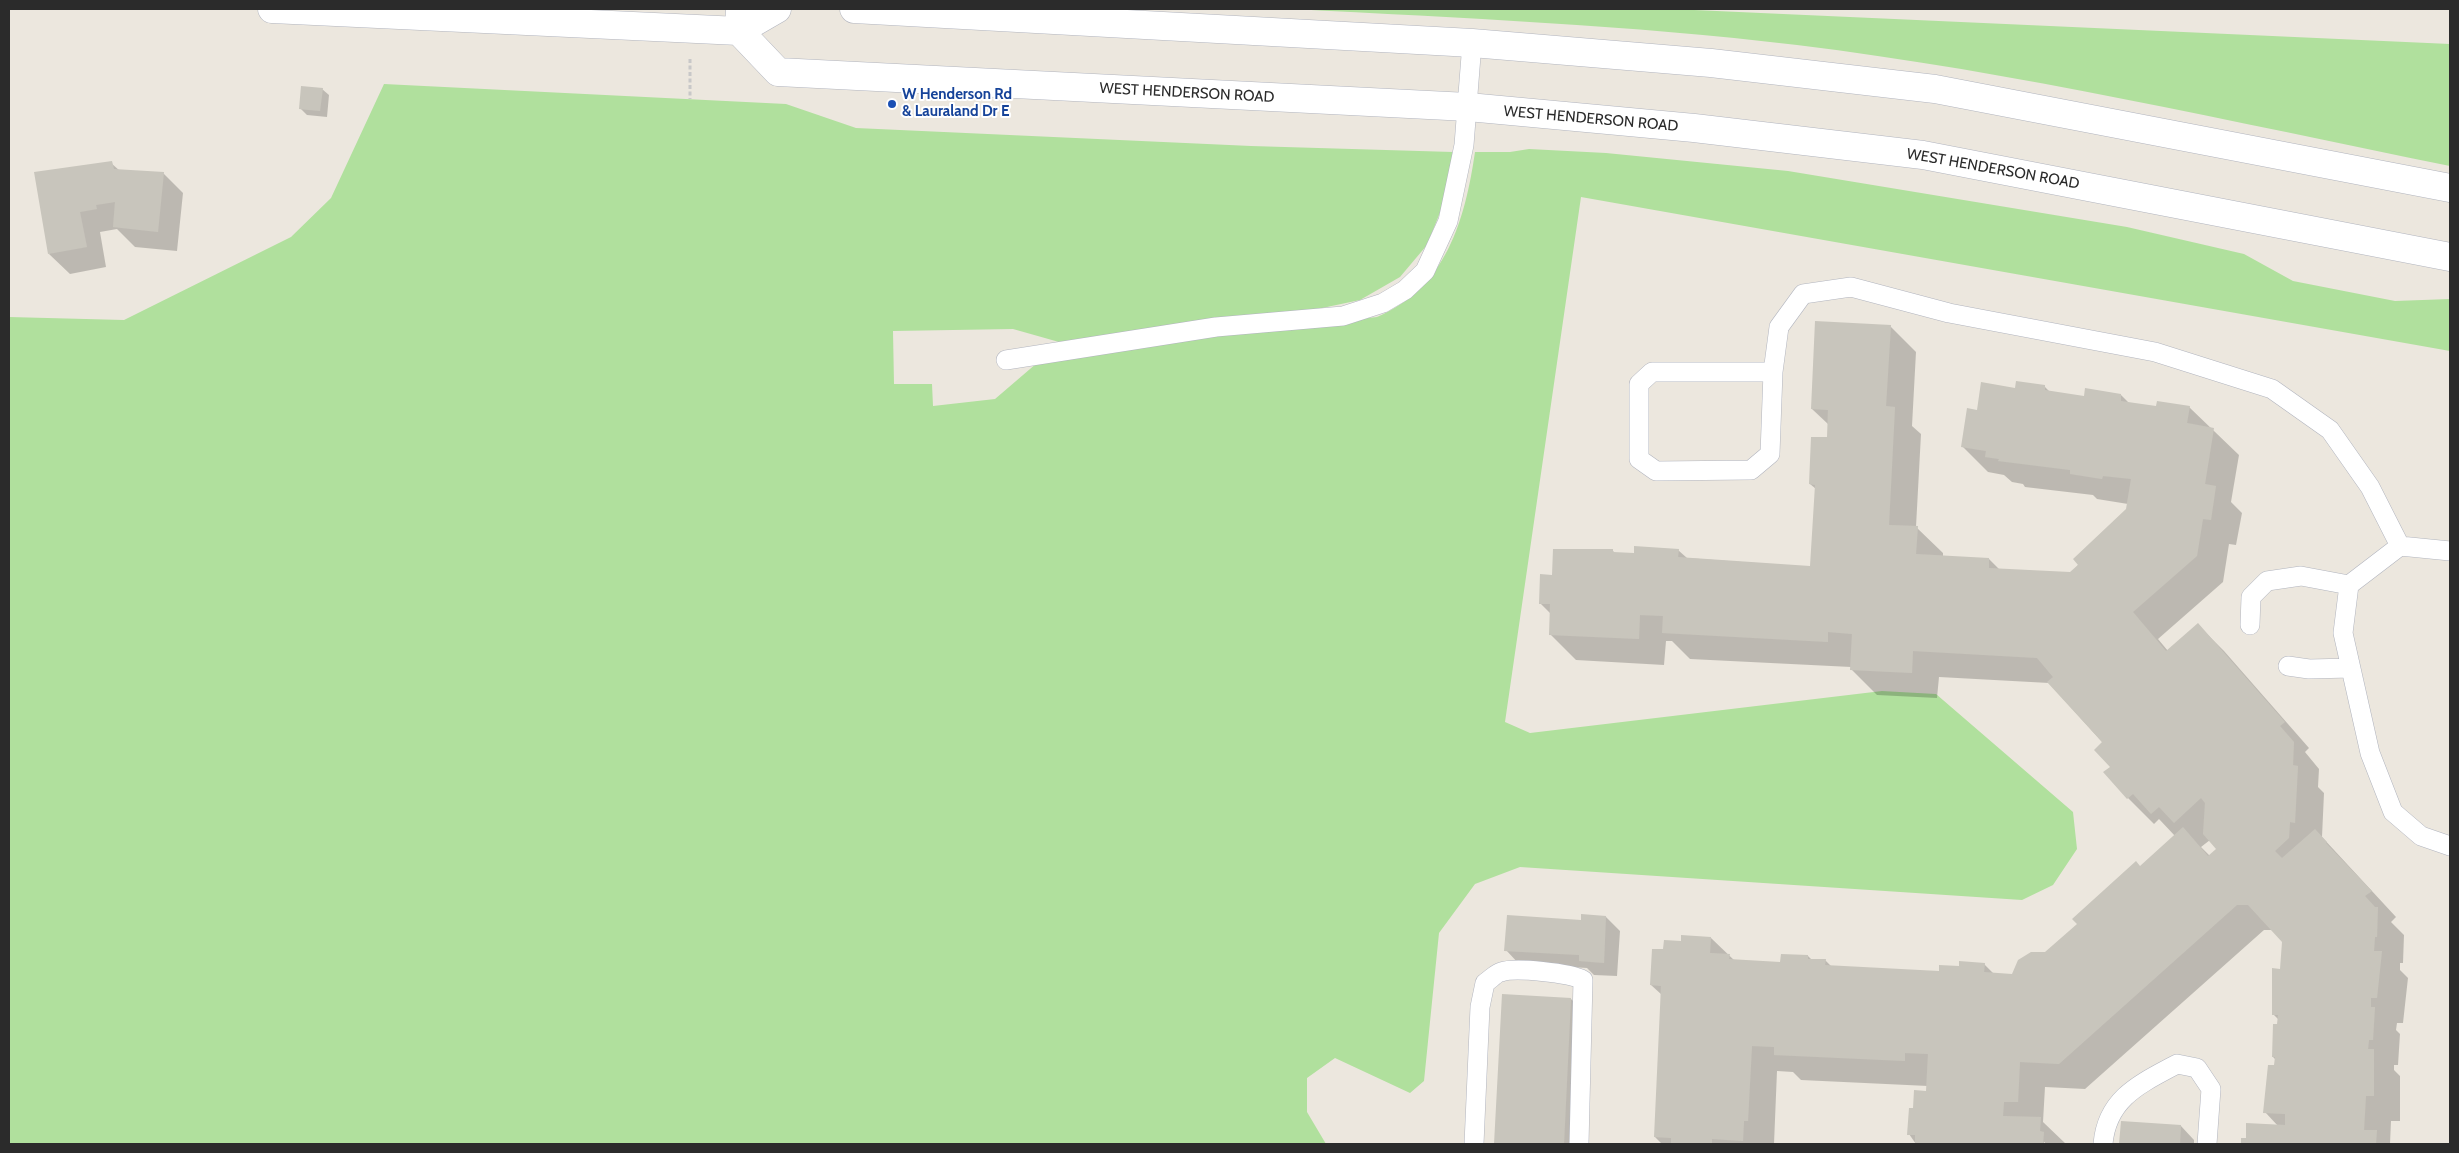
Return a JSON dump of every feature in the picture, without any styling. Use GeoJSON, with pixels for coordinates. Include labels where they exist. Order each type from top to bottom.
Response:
{"type":"FeatureCollection","features":[{"type":"Feature","properties":{"kind":"main road"},"geometry":{"type":"LineString","coordinates":[[272,9],[740,20],[777,9]]}},
{"type":"Feature","properties":{"kind":"main road"},"geometry":{"type":"LineString","coordinates":[[854,9],[1472,43],[1711,63],[1935,89],[2450,188]]}},
{"type":"Feature","properties":{"kind":"main road","name":"WEST HENDERSON ROAD"},"geometry":{"type":"LineString","coordinates":[[740,20],[778,72],[1468,107],[1694,128],[1923,155],[2450,256]]}},
{"type":"Feature","properties":{"kind":"lane"},"geometry":{"type":"LineString","coordinates":[[1006,360],[1216,327],[1343,316],[1383,303],[1405,290],[1425,271],[1448,221],[1464,145],[1472,43]]}},
{"type":"Feature","properties":{"kind":"lane"},"geometry":{"type":"LineString","coordinates":[[1773,372],[1652,372],[1639,384],[1639,459],[1656,471],[1751,470],[1770,454],[1773,372],[1779,327],[1803,294],[1851,287],[1949,313],[2155,352],[2272,389],[2330,430],[2370,487],[2400,546]]}},
{"type":"Feature","properties":{"kind":"lane"},"geometry":{"type":"LineString","coordinates":[[2450,551],[2400,546],[2350,585],[2343,633],[2370,753],[2393,812],[2421,836],[2450,846]]}},
{"type":"Feature","properties":{"kind":"lane"},"geometry":{"type":"LineString","coordinates":[[2250,625],[2251,597],[2267,581],[2301,576],[2350,585]]}},
{"type":"Feature","properties":{"kind":"lane"},"geometry":{"type":"LineString","coordinates":[[2288,666],[2309,669],[2351,668]]}},
{"type":"Feature","properties":{"kind":"lane"},"geometry":{"type":"LineString","coordinates":[[1474,1144],[1480,1007],[1485,984],[1501,972],[1534,971],[1573,974],[1583,980],[1579,1144]]}},
{"type":"Feature","properties":{"kind":"lane"},"geometry":{"type":"LineString","coordinates":[[2102,1144],[2104,1129],[2114,1107],[2140,1084],[2177,1064],[2197,1068],[2211,1089],[2207,1144]]}},
{"type":"Feature","properties":{"kind":"green space"},"geometry":{"type":"Polygon","coordinates":[[[1293,9],[1672,9],[2450,44],[2450,166],[2125,99],[1879,56],[1797,45],[1671,32],[1293,9]]]}},
{"type":"Feature","properties":{"kind":"green space"},"geometry":{"type":"Polygon","coordinates":[[[384,84],[786,104],[856,128],[1251,146],[1453,152],[1443,205],[1427,245],[1400,277],[1360,300],[1308,311],[1059,342],[1013,329],[893,331],[894,384],[932,384],[933,406],[995,399],[1037,363],[1155,343],[1377,317],[1401,304],[1420,289],[1436,270],[1458,226],[1471,177],[1475,152],[1510,152],[1529,149],[1606,153],[1788,171],[2127,227],[2244,254],[2293,281],[2395,301],[2450,299],[2450,351],[1581,197],[1505,722],[1530,733],[1882,691],[1936,694],[2073,812],[2077,849],[2053,885],[2022,900],[1520,867],[1475,884],[1439,933],[1424,1081],[1410,1093],[1335,1058],[1307,1078],[1307,1112],[1326,1144],[9,1144],[9,317],[124,320],[291,237],[331,198],[384,84]]]}},
{"type":"Feature","properties":{"kind":"building"},"geometry":{"type":"Polygon","coordinates":[[[301,86],[323,88],[320,111],[299,109],[301,86]]]}},
{"type":"Feature","properties":{"kind":"building"},"geometry":{"type":"Polygon","coordinates":[[[112,161],[114,169],[164,172],[158,232],[113,227],[115,202],[96,205],[97,209],[80,212],[87,247],[48,254],[34,172],[112,161]]]}},
{"type":"Feature","properties":{"kind":"building"},"geometry":{"type":"Polygon","coordinates":[[[1815,321],[1891,325],[1886,406],[1895,407],[1889,525],[1918,526],[1916,554],[1989,558],[1989,568],[2070,572],[2078,565],[2073,559],[2126,509],[2131,479],[2103,476],[2102,479],[2070,474],[2070,470],[1998,461],[1999,459],[1985,457],[1986,451],[1961,447],[1967,408],[1977,410],[1981,382],[2015,388],[2016,381],[2045,385],[2045,390],[2084,396],[2085,388],[2121,394],[2121,401],[2156,406],[2157,401],[2190,406],[2187,423],[2214,428],[2205,484],[2216,486],[2211,520],[2203,519],[2197,556],[2133,612],[2166,651],[2198,623],[2285,722],[2280,726],[2294,742],[2293,765],[2298,766],[2295,823],[2290,822],[2289,838],[2275,851],[2282,858],[2315,829],[2372,891],[2365,896],[2375,907],[2378,907],[2377,937],[2375,937],[2374,951],[2382,951],[2377,998],[2371,998],[2371,1007],[2375,1007],[2373,1040],[2369,1040],[2368,1049],[2374,1049],[2374,1096],[2366,1096],[2364,1130],[2377,1130],[2376,1144],[2241,1144],[2241,1138],[2246,1138],[2246,1123],[2285,1125],[2285,1114],[2263,1113],[2268,1065],[2274,1065],[2275,1057],[2272,1057],[2273,1024],[2277,1024],[2278,1015],[2272,1015],[2272,968],[2280,969],[2282,942],[2248,905],[2237,905],[2059,1064],[2020,1062],[2018,1102],[2004,1102],[2003,1116],[2041,1117],[2040,1131],[2044,1132],[2043,1144],[1915,1144],[1915,1135],[1907,1135],[1909,1108],[1913,1108],[1914,1090],[1926,1091],[1928,1054],[1905,1053],[1905,1061],[1774,1055],[1774,1047],[1752,1046],[1748,1121],[1744,1121],[1743,1141],[1712,1139],[1712,1144],[1671,1144],[1671,1138],[1654,1137],[1661,986],[1650,985],[1652,949],[1663,949],[1664,940],[1681,941],[1681,935],[1711,937],[1710,953],[1730,954],[1729,959],[1780,962],[1781,954],[1808,955],[1808,959],[1826,959],[1825,965],[1939,971],[1939,965],[1959,966],[1959,961],[1985,963],[1984,972],[2012,974],[2018,960],[2031,952],[2045,952],[2077,924],[2072,919],[2136,861],[2140,866],[2183,827],[2208,856],[2216,849],[2203,834],[2205,803],[2201,798],[2174,823],[2159,807],[2151,814],[2133,794],[2127,799],[2103,772],[2110,767],[2094,750],[2102,742],[2047,682],[2053,677],[2037,658],[1913,651],[1912,673],[1850,670],[1852,634],[1828,632],[1828,642],[1662,633],[1663,616],[1640,615],[1639,639],[1549,635],[1550,604],[1539,604],[1540,574],[1552,575],[1553,549],[1613,549],[1613,552],[1634,553],[1634,546],[1679,549],[1678,557],[1810,566],[1815,485],[1809,484],[1811,437],[1827,437],[1828,410],[1811,409],[1815,321]]]}},
{"type":"Feature","properties":{"kind":"building"},"geometry":{"type":"Polygon","coordinates":[[[1581,914],[1606,916],[1604,963],[1579,961],[1579,955],[1504,951],[1507,915],[1581,920],[1581,914]]]}},
{"type":"Feature","properties":{"kind":"building"},"geometry":{"type":"Polygon","coordinates":[[[1502,994],[1571,998],[1564,1144],[1494,1144],[1502,994]]]}},
{"type":"Feature","properties":{"kind":"building"},"geometry":{"type":"Polygon","coordinates":[[[2121,1121],[2181,1125],[2180,1144],[2119,1144],[2121,1121]]]}},
{"type":"Feature","properties":{"kind":"place","name":"W Henderson Rd & Lauraland Dr E"},"geometry":{"type":"Point","coordinates":[892,104]}}]}
